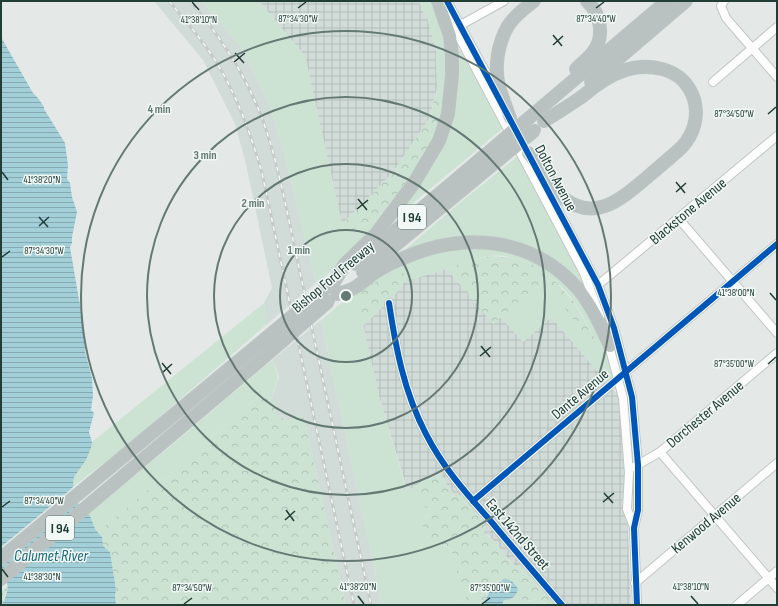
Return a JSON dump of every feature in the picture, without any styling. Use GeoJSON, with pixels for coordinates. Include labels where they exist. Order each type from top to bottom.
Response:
{"type":"FeatureCollection","features":[{"type":"Feature","properties":{"kind":"highway"},"geometry":{"type":"LineString","coordinates":[[330,285],[345,264],[376,234],[414,183],[439,141],[448,114],[452,75],[452,56],[450,36],[439,1]]}},
{"type":"Feature","properties":{"kind":"highway"},"geometry":{"type":"LineString","coordinates":[[510,118],[498,84],[496,67],[500,45],[508,26],[520,12],[534,1]]}},
{"type":"Feature","properties":{"kind":"highway"},"geometry":{"type":"LineString","coordinates":[[532,115],[548,95],[594,51],[599,38],[600,25],[596,12],[587,1]]}},
{"type":"Feature","properties":{"kind":"highway","name":"Bishop Ford Freeway"},"geometry":{"type":"LineString","coordinates":[[1,558],[330,285],[667,1]]}},
{"type":"Feature","properties":{"kind":"highway","name":"Bishop Ford Freeway"},"geometry":{"type":"LineString","coordinates":[[1,578],[333,298],[540,126],[686,1]]}},
{"type":"Feature","properties":{"kind":"highway"},"geometry":{"type":"LineString","coordinates":[[528,153],[563,197],[580,207],[594,208],[614,204],[687,142],[696,122],[696,105],[692,94],[678,76],[669,70],[641,66],[625,70],[609,77],[540,126]]}},
{"type":"Feature","properties":{"kind":"highway"},"geometry":{"type":"LineString","coordinates":[[333,298],[355,288],[384,267],[416,252],[439,245],[460,242],[496,243],[518,248],[534,255],[550,264],[568,278],[580,291],[601,325],[610,346]]}},
{"type":"Feature","properties":{"kind":"street","name":"Dolton Avenue"},"geometry":{"type":"LineString","coordinates":[[439,1],[457,26],[510,118],[598,285],[614,328],[621,376]]}},
{"type":"Feature","properties":{"kind":"street","name":"Dolton Avenue"},"geometry":{"type":"LineString","coordinates":[[447,1],[457,26],[584,273],[621,376]]}},
{"type":"Feature","properties":{"kind":"street"},"geometry":{"type":"LineString","coordinates":[[457,26],[504,1]]}},
{"type":"Feature","properties":{"kind":"street"},"geometry":{"type":"LineString","coordinates":[[723,4],[726,18],[777,76]]}},
{"type":"Feature","properties":{"kind":"street"},"geometry":{"type":"LineString","coordinates":[[713,82],[777,27]]}},
{"type":"Feature","properties":{"kind":"street","name":"Blackstone Avenue"},"geometry":{"type":"LineString","coordinates":[[598,285],[777,136]]}},
{"type":"Feature","properties":{"kind":"street"},"geometry":{"type":"LineString","coordinates":[[679,219],[777,333]]}},
{"type":"Feature","properties":{"kind":"street","name":"Dante Avenue"},"geometry":{"type":"LineString","coordinates":[[473,501],[777,244]]}},
{"type":"Feature","properties":{"kind":"street","name":"East 142nd Street"},"geometry":{"type":"LineString","coordinates":[[389,303],[398,356],[409,395],[417,415],[438,455],[459,485],[562,605]]}},
{"type":"Feature","properties":{"kind":"street","name":"Dorchester Avenue"},"geometry":{"type":"LineString","coordinates":[[629,469],[660,452],[777,353]]}},
{"type":"Feature","properties":{"kind":"street"},"geometry":{"type":"LineString","coordinates":[[621,376],[632,397],[638,465],[638,510],[634,528],[636,605]]}},
{"type":"Feature","properties":{"kind":"street"},"geometry":{"type":"LineString","coordinates":[[621,376],[629,469],[627,509],[634,528]]}},
{"type":"Feature","properties":{"kind":"street"},"geometry":{"type":"LineString","coordinates":[[660,452],[777,588]]}},
{"type":"Feature","properties":{"kind":"street","name":"Kenwood Avenue"},"geometry":{"type":"LineString","coordinates":[[635,583],[777,463]]}},
{"type":"Feature","properties":{"kind":"street"},"geometry":{"type":"LineString","coordinates":[[737,605],[777,571]]}},
{"type":"Feature","properties":{"kind":"shaded area"},"geometry":{"type":"Polygon","coordinates":[[[154,1],[202,1],[241,47],[270,106],[284,153],[316,283],[266,325],[264,303],[272,288],[246,164],[235,124],[203,60],[154,1]]]}},
{"type":"Feature","properties":{"kind":"shaded area"},"geometry":{"type":"Polygon","coordinates":[[[259,1],[419,1],[424,13],[426,13],[436,51],[437,88],[429,119],[391,175],[342,224],[305,56],[259,1]]]}},
{"type":"Feature","properties":{"kind":"shaded area"},"geometry":{"type":"Polygon","coordinates":[[[447,269],[493,324],[501,317],[523,342],[551,317],[617,394],[622,416],[631,605],[565,605],[521,563],[519,566],[516,566],[512,563],[498,545],[489,536],[484,534],[447,485],[444,478],[437,474],[424,480],[408,492],[379,396],[363,326],[393,297],[405,281],[447,269]]]}},
{"type":"Feature","properties":{"kind":"shaded area"},"geometry":{"type":"Polygon","coordinates":[[[321,320],[382,605],[346,605],[304,418],[287,421],[276,415],[274,410],[272,398],[279,377],[272,360],[321,320]]]}},
{"type":"Feature","properties":{"kind":"green space"},"geometry":{"type":"Polygon","coordinates":[[[202,1],[259,1],[305,56],[344,232],[384,218],[342,263],[316,283],[284,153],[270,106],[241,47],[202,1]]]}},
{"type":"Feature","properties":{"kind":"green space"},"geometry":{"type":"Polygon","coordinates":[[[419,1],[434,1],[445,34],[449,68],[444,110],[436,93],[436,51],[426,13],[424,13],[419,1]]]}},
{"type":"Feature","properties":{"kind":"green space"},"geometry":{"type":"Polygon","coordinates":[[[457,46],[503,128],[399,215],[398,213],[435,156],[457,46]]]}},
{"type":"Feature","properties":{"kind":"green space"},"geometry":{"type":"Polygon","coordinates":[[[436,93],[444,110],[433,143],[424,160],[384,218],[344,232],[342,224],[391,175],[429,119],[436,93]]]}},
{"type":"Feature","properties":{"kind":"green space"},"geometry":{"type":"Polygon","coordinates":[[[518,156],[580,275],[591,300],[521,245],[408,252],[407,248],[463,200],[518,156]]]}},
{"type":"Feature","properties":{"kind":"green space"},"geometry":{"type":"Polygon","coordinates":[[[496,246],[542,264],[562,280],[571,290],[593,322],[610,362],[613,378],[607,382],[551,317],[523,342],[501,317],[543,282],[597,343],[581,312],[568,294],[549,276],[514,258],[502,256],[484,257],[405,281],[404,273],[356,291],[393,267],[443,249],[496,246]]]}},
{"type":"Feature","properties":{"kind":"green space"},"geometry":{"type":"Polygon","coordinates":[[[491,256],[514,258],[535,266],[556,282],[574,302],[597,343],[592,346],[564,307],[543,282],[493,324],[447,269],[467,261],[491,256]]]}},
{"type":"Feature","properties":{"kind":"green space"},"geometry":{"type":"Polygon","coordinates":[[[404,273],[405,281],[393,297],[363,326],[356,291],[393,274],[404,273]]]}},
{"type":"Feature","properties":{"kind":"green space"},"geometry":{"type":"Polygon","coordinates":[[[356,291],[379,396],[407,491],[418,484],[418,505],[430,509],[430,513],[425,518],[427,536],[443,546],[449,547],[454,556],[459,558],[460,562],[457,564],[457,572],[462,582],[462,586],[475,588],[476,592],[466,597],[462,602],[462,605],[382,605],[321,320],[356,291]]]}},
{"type":"Feature","properties":{"kind":"green space"},"geometry":{"type":"Polygon","coordinates":[[[264,303],[266,325],[126,446],[74,486],[74,477],[86,460],[92,442],[264,303]]]}},
{"type":"Feature","properties":{"kind":"green space"},"geometry":{"type":"Polygon","coordinates":[[[272,360],[277,372],[277,379],[272,398],[263,393],[98,532],[95,530],[88,514],[272,360]]]}},
{"type":"Feature","properties":{"kind":"green space"},"geometry":{"type":"Polygon","coordinates":[[[263,393],[272,398],[276,403],[275,410],[277,415],[287,421],[300,414],[304,418],[346,605],[116,605],[116,590],[110,552],[102,546],[102,537],[98,532],[263,393]]]}},
{"type":"Feature","properties":{"kind":"green space"},"geometry":{"type":"Polygon","coordinates":[[[441,473],[447,485],[456,497],[459,495],[463,496],[480,516],[486,527],[484,534],[497,544],[512,564],[519,566],[521,563],[558,605],[546,605],[535,599],[525,600],[516,595],[518,589],[494,585],[487,595],[483,605],[462,605],[462,602],[466,597],[476,592],[475,588],[467,590],[461,589],[462,583],[457,572],[457,564],[460,562],[459,558],[454,556],[449,547],[436,542],[426,535],[423,525],[425,519],[430,513],[430,509],[418,505],[418,484],[441,473]]]}},
{"type":"Feature","properties":{"kind":"green space"},"geometry":{"type":"Polygon","coordinates":[[[8,586],[2,605],[1,605],[1,591],[8,586]]]}},
{"type":"Feature","properties":{"kind":"green space"},"geometry":{"type":"Polygon","coordinates":[[[516,595],[520,598],[531,601],[535,599],[539,600],[546,605],[502,605],[504,600],[512,599],[516,595]]]}},
{"type":"Feature","properties":{"kind":"water","name":"Calumet River"},"geometry":{"type":"Polygon","coordinates":[[[1,37],[33,93],[44,107],[65,143],[68,165],[67,179],[70,183],[72,197],[77,212],[70,247],[83,317],[85,352],[92,378],[93,396],[91,410],[94,413],[89,432],[92,442],[91,448],[86,460],[74,477],[74,486],[71,489],[76,501],[90,516],[95,529],[102,537],[103,546],[110,552],[116,590],[116,605],[2,605],[8,588],[1,573],[1,37]]]}},
{"type":"Feature","properties":{"kind":"water"},"geometry":{"type":"Polygon","coordinates":[[[506,579],[513,582],[518,589],[515,596],[511,599],[504,600],[502,605],[483,605],[494,585],[506,579]]]}},
{"type":"Feature","properties":{"kind":"pier"},"geometry":{"type":"Polygon","coordinates":[[[76,485],[74,491],[79,500],[1,566],[1,547],[76,485]]]}},
{"type":"Feature","properties":{"kind":"railway"},"geometry":{"type":"LineString","coordinates":[[169,1],[213,56],[232,90],[249,131],[258,159],[354,605]]}},
{"type":"Feature","properties":{"kind":"railway"},"geometry":{"type":"LineString","coordinates":[[190,1],[223,43],[241,73],[257,105],[270,141],[285,202],[371,605]]}},
{"type":"Feature","properties":{"kind":"cycle path"},"geometry":{"type":"LineString","coordinates":[[447,1],[598,285],[614,328],[632,397],[638,465],[638,510],[634,528],[637,605]]}},
{"type":"Feature","properties":{"kind":"cycle path"},"geometry":{"type":"LineString","coordinates":[[473,501],[777,244]]}},
{"type":"Feature","properties":{"kind":"cycle path"},"geometry":{"type":"LineString","coordinates":[[389,303],[398,354],[406,386],[418,418],[432,446],[463,489],[562,605]]}}]}
